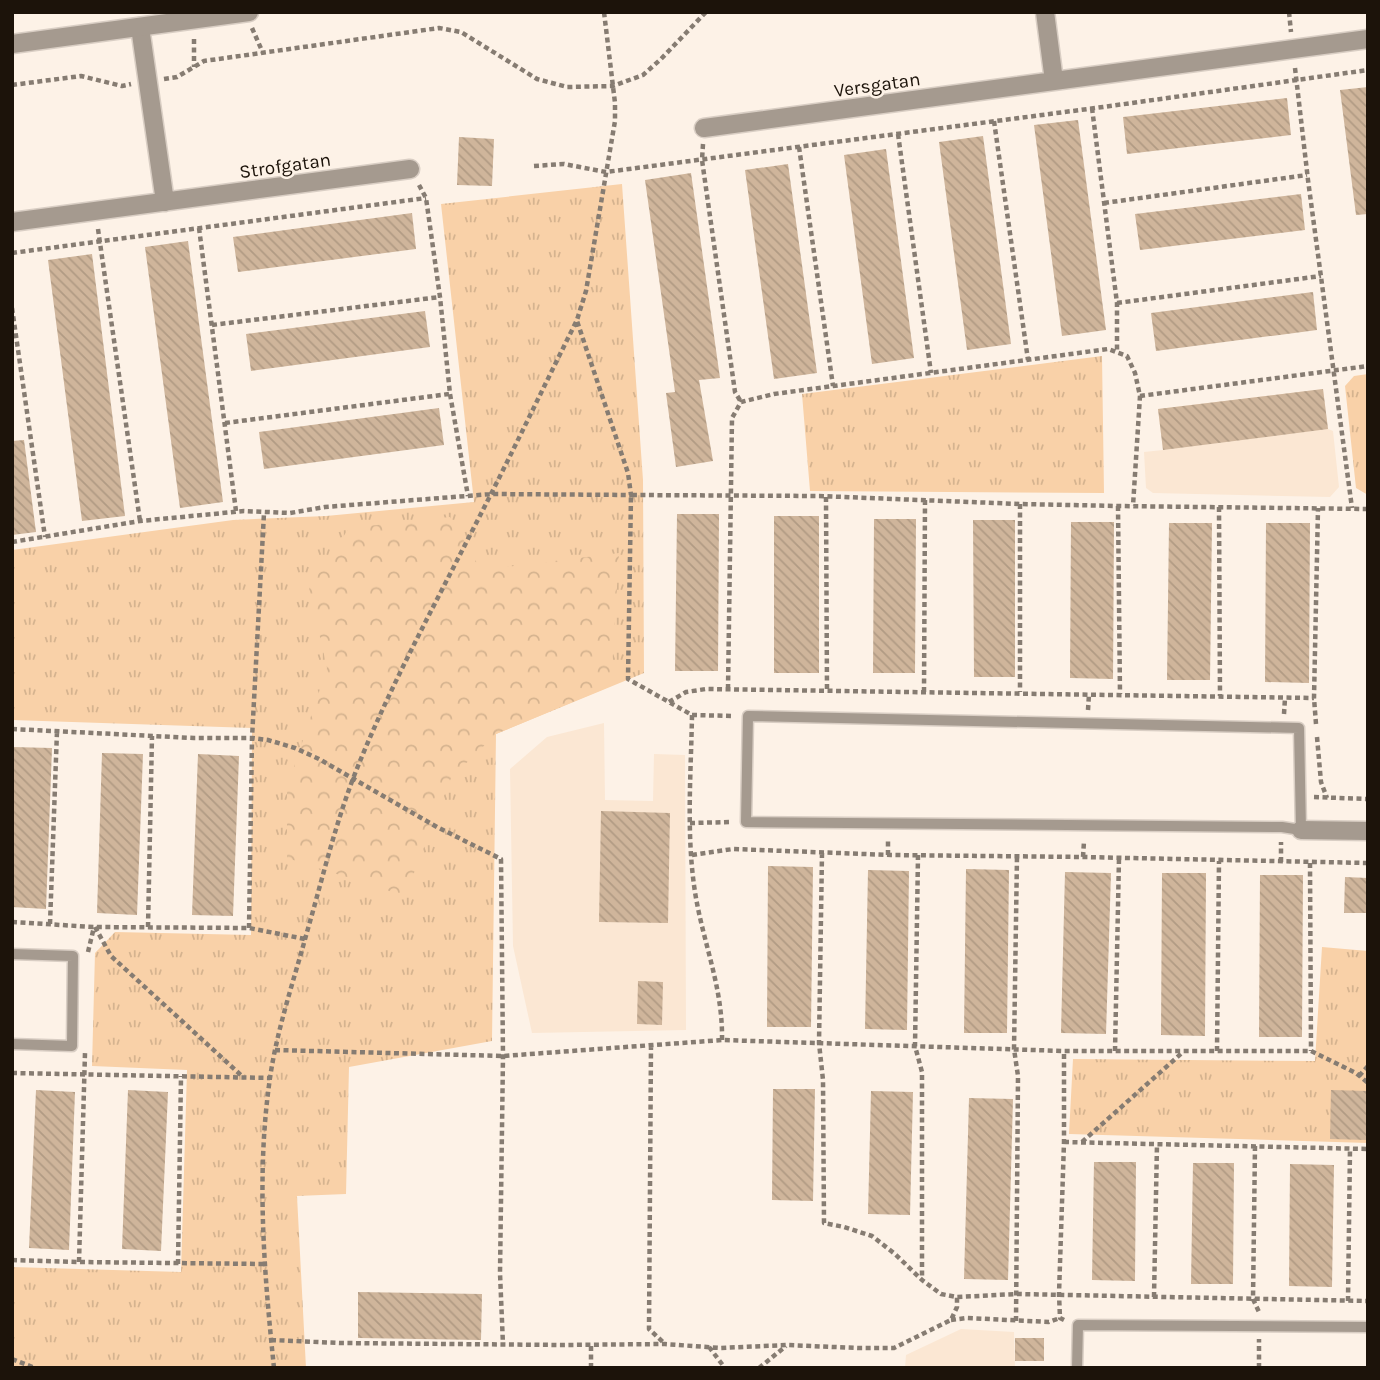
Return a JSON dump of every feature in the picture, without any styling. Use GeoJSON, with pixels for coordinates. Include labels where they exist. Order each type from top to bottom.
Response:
{"type":"FeatureCollection","features":[{"type":"Feature","properties":{"kind":"street"},"geometry":{"type":"LineString","coordinates":[[1045,12],[1054,81]]}},
{"type":"Feature","properties":{"kind":"street"},"geometry":{"type":"LineString","coordinates":[[12,44],[140,27],[249,18]]}},
{"type":"Feature","properties":{"kind":"street"},"geometry":{"type":"LineString","coordinates":[[140,27],[165,202]]}},
{"type":"Feature","properties":{"kind":"street","name":"Versgatan"},"geometry":{"type":"LineString","coordinates":[[705,128],[1368,39]]}},
{"type":"Feature","properties":{"kind":"street","name":"Strofgatan"},"geometry":{"type":"LineString","coordinates":[[12,222],[410,169]]}},
{"type":"Feature","properties":{"kind":"street"},"geometry":{"type":"LineString","coordinates":[[1301,830],[1368,831]]}},
{"type":"Feature","properties":{"kind":"lane"},"geometry":{"type":"LineString","coordinates":[[748,716],[1299,728],[1299,796],[1301,830],[1282,827],[746,821],[748,716]]}},
{"type":"Feature","properties":{"kind":"lane"},"geometry":{"type":"LineString","coordinates":[[12,954],[73,956],[72,1046],[12,1044]]}},
{"type":"Feature","properties":{"kind":"lane"},"geometry":{"type":"LineString","coordinates":[[1077,1368],[1078,1325],[1368,1327]]}},
{"type":"Feature","properties":{"kind":"path"},"geometry":{"type":"LineString","coordinates":[[274,1368],[263,1236],[263,1134],[275,1050],[353,779],[393,686],[492,494],[577,320],[586,291],[615,121],[604,12]]}},
{"type":"Feature","properties":{"kind":"path"},"geometry":{"type":"LineString","coordinates":[[159,80],[177,76],[204,61],[439,28],[461,32],[537,79],[567,87],[613,86],[643,75],[705,12]]}},
{"type":"Feature","properties":{"kind":"path"},"geometry":{"type":"LineString","coordinates":[[249,18],[263,53]]}},
{"type":"Feature","properties":{"kind":"path"},"geometry":{"type":"LineString","coordinates":[[194,31],[194,67]]}},
{"type":"Feature","properties":{"kind":"path"},"geometry":{"type":"LineString","coordinates":[[534,166],[564,164],[606,172],[1368,70]]}},
{"type":"Feature","properties":{"kind":"path"},"geometry":{"type":"LineString","coordinates":[[12,85],[81,76],[122,86],[135,84]]}},
{"type":"Feature","properties":{"kind":"path"},"geometry":{"type":"LineString","coordinates":[[1296,79],[1352,508]]}},
{"type":"Feature","properties":{"kind":"path"},"geometry":{"type":"LineString","coordinates":[[1092,108],[1117,303],[1117,352]]}},
{"type":"Feature","properties":{"kind":"path"},"geometry":{"type":"LineString","coordinates":[[994,121],[1028,360]]}},
{"type":"Feature","properties":{"kind":"path"},"geometry":{"type":"LineString","coordinates":[[705,128],[702,160],[735,392],[741,402]]}},
{"type":"Feature","properties":{"kind":"path"},"geometry":{"type":"LineString","coordinates":[[898,134],[931,373]]}},
{"type":"Feature","properties":{"kind":"path"},"geometry":{"type":"LineString","coordinates":[[799,147],[833,386]]}},
{"type":"Feature","properties":{"kind":"path"},"geometry":{"type":"LineString","coordinates":[[410,169],[426,198],[450,394],[468,496]]}},
{"type":"Feature","properties":{"kind":"path"},"geometry":{"type":"LineString","coordinates":[[1104,203],[1307,175]]}},
{"type":"Feature","properties":{"kind":"path"},"geometry":{"type":"LineString","coordinates":[[12,253],[426,198]]}},
{"type":"Feature","properties":{"kind":"path"},"geometry":{"type":"LineString","coordinates":[[199,228],[236,511]]}},
{"type":"Feature","properties":{"kind":"path"},"geometry":{"type":"LineString","coordinates":[[101,241],[140,521]]}},
{"type":"Feature","properties":{"kind":"path"},"geometry":{"type":"LineString","coordinates":[[1117,303],[1321,276]]}},
{"type":"Feature","properties":{"kind":"path"},"geometry":{"type":"LineString","coordinates":[[212,325],[440,297]]}},
{"type":"Feature","properties":{"kind":"path"},"geometry":{"type":"LineString","coordinates":[[12,308],[45,537]]}},
{"type":"Feature","properties":{"kind":"path"},"geometry":{"type":"LineString","coordinates":[[577,320],[628,473],[631,495],[628,679],[692,715],[748,716]]}},
{"type":"Feature","properties":{"kind":"path"},"geometry":{"type":"LineString","coordinates":[[728,689],[732,418],[741,402],[774,394],[1108,349],[1126,356],[1135,373],[1140,397],[1132,506]]}},
{"type":"Feature","properties":{"kind":"path"},"geometry":{"type":"LineString","coordinates":[[1140,397],[1368,366]]}},
{"type":"Feature","properties":{"kind":"path"},"geometry":{"type":"LineString","coordinates":[[225,423],[450,394]]}},
{"type":"Feature","properties":{"kind":"path"},"geometry":{"type":"LineString","coordinates":[[12,542],[140,521],[236,511],[290,513],[325,507],[492,494],[826,497],[1020,504],[1368,509]]}},
{"type":"Feature","properties":{"kind":"path"},"geometry":{"type":"LineString","coordinates":[[826,497],[827,690]]}},
{"type":"Feature","properties":{"kind":"path"},"geometry":{"type":"LineString","coordinates":[[924,692],[925,500]]}},
{"type":"Feature","properties":{"kind":"path"},"geometry":{"type":"LineString","coordinates":[[1020,504],[1020,693]]}},
{"type":"Feature","properties":{"kind":"path"},"geometry":{"type":"LineString","coordinates":[[1118,506],[1120,694]]}},
{"type":"Feature","properties":{"kind":"path"},"geometry":{"type":"LineString","coordinates":[[1219,507],[1220,696]]}},
{"type":"Feature","properties":{"kind":"path"},"geometry":{"type":"LineString","coordinates":[[1318,508],[1314,698],[1321,782],[1327,797]]}},
{"type":"Feature","properties":{"kind":"path"},"geometry":{"type":"LineString","coordinates":[[249,928],[252,738],[264,513]]}},
{"type":"Feature","properties":{"kind":"path"},"geometry":{"type":"LineString","coordinates":[[669,702],[686,692],[706,689],[1314,698]]}},
{"type":"Feature","properties":{"kind":"path"},"geometry":{"type":"LineString","coordinates":[[692,715],[690,823],[695,891],[718,985],[722,1008],[722,1040]]}},
{"type":"Feature","properties":{"kind":"path"},"geometry":{"type":"LineString","coordinates":[[12,729],[268,740],[319,759],[437,827],[501,859],[503,1056],[500,1273],[503,1345]]}},
{"type":"Feature","properties":{"kind":"path"},"geometry":{"type":"LineString","coordinates":[[50,924],[57,731]]}},
{"type":"Feature","properties":{"kind":"path"},"geometry":{"type":"LineString","coordinates":[[148,927],[152,736]]}},
{"type":"Feature","properties":{"kind":"path"},"geometry":{"type":"LineString","coordinates":[[1299,796],[1368,799]]}},
{"type":"Feature","properties":{"kind":"path"},"geometry":{"type":"LineString","coordinates":[[690,823],[746,821]]}},
{"type":"Feature","properties":{"kind":"path"},"geometry":{"type":"LineString","coordinates":[[692,855],[733,849],[1368,863]]}},
{"type":"Feature","properties":{"kind":"path"},"geometry":{"type":"LineString","coordinates":[[822,853],[819,1043],[823,1080],[824,1223],[872,1236],[941,1294],[957,1297],[1059,1294],[1368,1301]]}},
{"type":"Feature","properties":{"kind":"path"},"geometry":{"type":"LineString","coordinates":[[918,855],[915,1046],[922,1072],[922,1280]]}},
{"type":"Feature","properties":{"kind":"path"},"geometry":{"type":"LineString","coordinates":[[1016,1321],[1018,1076],[1014,1049],[1017,856]]}},
{"type":"Feature","properties":{"kind":"path"},"geometry":{"type":"LineString","coordinates":[[1115,1051],[1119,858]]}},
{"type":"Feature","properties":{"kind":"path"},"geometry":{"type":"LineString","coordinates":[[1217,1051],[1219,861]]}},
{"type":"Feature","properties":{"kind":"path"},"geometry":{"type":"LineString","coordinates":[[1310,862],[1311,1051]]}},
{"type":"Feature","properties":{"kind":"path"},"geometry":{"type":"LineString","coordinates":[[12,922],[94,927],[249,928],[305,939]]}},
{"type":"Feature","properties":{"kind":"path"},"geometry":{"type":"LineString","coordinates":[[94,927],[111,956],[243,1078]]}},
{"type":"Feature","properties":{"kind":"path"},"geometry":{"type":"LineString","coordinates":[[275,1050],[503,1056],[722,1040],[1064,1051],[1311,1051],[1368,1083]]}},
{"type":"Feature","properties":{"kind":"path"},"geometry":{"type":"LineString","coordinates":[[651,1045],[649,1329],[664,1344]]}},
{"type":"Feature","properties":{"kind":"path"},"geometry":{"type":"LineString","coordinates":[[1059,1318],[1064,1051]]}},
{"type":"Feature","properties":{"kind":"path"},"geometry":{"type":"LineString","coordinates":[[1082,1142],[1184,1051]]}},
{"type":"Feature","properties":{"kind":"path"},"geometry":{"type":"LineString","coordinates":[[1359,1076],[1368,1066]]}},
{"type":"Feature","properties":{"kind":"path"},"geometry":{"type":"LineString","coordinates":[[12,1073],[270,1078]]}},
{"type":"Feature","properties":{"kind":"path"},"geometry":{"type":"LineString","coordinates":[[79,1262],[84,1075]]}},
{"type":"Feature","properties":{"kind":"path"},"geometry":{"type":"LineString","coordinates":[[178,1264],[181,1076]]}},
{"type":"Feature","properties":{"kind":"path"},"geometry":{"type":"LineString","coordinates":[[1064,1142],[1368,1149]]}},
{"type":"Feature","properties":{"kind":"path"},"geometry":{"type":"LineString","coordinates":[[1154,1297],[1157,1144]]}},
{"type":"Feature","properties":{"kind":"path"},"geometry":{"type":"LineString","coordinates":[[1253,1299],[1255,1146]]}},
{"type":"Feature","properties":{"kind":"path"},"geometry":{"type":"LineString","coordinates":[[1348,1301],[1350,1149]]}},
{"type":"Feature","properties":{"kind":"path"},"geometry":{"type":"LineString","coordinates":[[12,1260],[265,1264]]}},
{"type":"Feature","properties":{"kind":"path"},"geometry":{"type":"LineString","coordinates":[[951,1320],[957,1307],[957,1297]]}},
{"type":"Feature","properties":{"kind":"path"},"geometry":{"type":"LineString","coordinates":[[271,1340],[339,1343],[894,1348],[951,1320],[967,1318],[1049,1322],[1059,1318],[1078,1325]]}},
{"type":"Feature","properties":{"kind":"path"},"geometry":{"type":"LineString","coordinates":[[591,1345],[591,1368]]}},
{"type":"Feature","properties":{"kind":"path"},"geometry":{"type":"LineString","coordinates":[[759,1368],[787,1345]]}},
{"type":"Feature","properties":{"kind":"path"},"geometry":{"type":"LineString","coordinates":[[709,1347],[725,1368]]}},
{"type":"Feature","properties":{"kind":"path"},"geometry":{"type":"LineString","coordinates":[[12,1359],[36,1368]]}},
{"type":"Feature","properties":{"kind":"shaded area"},"geometry":{"type":"Polygon","coordinates":[[[1323,389],[1328,429],[1333,431],[1339,487],[1330,497],[1153,493],[1146,488],[1144,452],[1163,450],[1158,409],[1323,389]]]}},
{"type":"Feature","properties":{"kind":"shaded area"},"geometry":{"type":"Polygon","coordinates":[[[604,723],[605,800],[653,801],[654,754],[685,755],[686,1030],[532,1033],[513,946],[510,769],[547,737],[604,723]]]}},
{"type":"Feature","properties":{"kind":"shaded area"},"geometry":{"type":"Polygon","coordinates":[[[961,1329],[1014,1332],[1015,1368],[905,1368],[906,1355],[961,1329]]]}},
{"type":"Feature","properties":{"kind":"green space"},"geometry":{"type":"Polygon","coordinates":[[[622,184],[643,480],[644,673],[496,734],[492,1041],[349,1067],[346,1194],[297,1196],[306,1368],[12,1368],[12,1267],[181,1272],[187,1070],[92,1066],[95,953],[115,932],[251,935],[252,728],[12,720],[12,550],[233,520],[326,516],[474,502],[441,204],[622,184]]]}},
{"type":"Feature","properties":{"kind":"green space"},"geometry":{"type":"Polygon","coordinates":[[[1102,356],[1104,493],[810,491],[802,394],[1102,356]]]}},
{"type":"Feature","properties":{"kind":"green space"},"geometry":{"type":"Polygon","coordinates":[[[1368,374],[1368,495],[1356,488],[1345,386],[1354,376],[1368,374]]]}},
{"type":"Feature","properties":{"kind":"green space"},"geometry":{"type":"Polygon","coordinates":[[[450,517],[481,570],[619,553],[611,686],[496,734],[451,778],[405,896],[287,858],[287,788],[327,668],[309,588],[349,528],[450,517]]]}},
{"type":"Feature","properties":{"kind":"green space"},"geometry":{"type":"Polygon","coordinates":[[[1322,947],[1368,951],[1368,1143],[1069,1134],[1073,1059],[1315,1061],[1322,947]]]}},
{"type":"Feature","properties":{"kind":"building"},"geometry":{"type":"Polygon","coordinates":[[[1368,87],[1368,214],[1356,215],[1340,90],[1368,87]]]}},
{"type":"Feature","properties":{"kind":"building"},"geometry":{"type":"Polygon","coordinates":[[[1287,98],[1291,135],[1127,154],[1123,117],[1287,98]]]}},
{"type":"Feature","properties":{"kind":"building"},"geometry":{"type":"Polygon","coordinates":[[[1078,120],[1106,330],[1062,336],[1034,125],[1078,120]]]}},
{"type":"Feature","properties":{"kind":"building"},"geometry":{"type":"Polygon","coordinates":[[[983,136],[1011,344],[967,350],[939,142],[983,136]]]}},
{"type":"Feature","properties":{"kind":"building"},"geometry":{"type":"Polygon","coordinates":[[[459,137],[494,139],[492,186],[457,185],[459,137]]]}},
{"type":"Feature","properties":{"kind":"building"},"geometry":{"type":"Polygon","coordinates":[[[886,149],[914,358],[872,364],[844,155],[886,149]]]}},
{"type":"Feature","properties":{"kind":"building"},"geometry":{"type":"Polygon","coordinates":[[[788,164],[817,373],[774,379],[745,170],[788,164]]]}},
{"type":"Feature","properties":{"kind":"building"},"geometry":{"type":"Polygon","coordinates":[[[691,173],[720,378],[699,380],[713,461],[676,467],[666,393],[675,392],[645,180],[691,173]]]}},
{"type":"Feature","properties":{"kind":"building"},"geometry":{"type":"Polygon","coordinates":[[[1301,194],[1305,230],[1140,250],[1135,214],[1301,194]]]}},
{"type":"Feature","properties":{"kind":"building"},"geometry":{"type":"Polygon","coordinates":[[[412,213],[416,249],[238,272],[233,237],[412,213]]]}},
{"type":"Feature","properties":{"kind":"building"},"geometry":{"type":"Polygon","coordinates":[[[188,241],[223,502],[180,508],[145,247],[188,241]]]}},
{"type":"Feature","properties":{"kind":"building"},"geometry":{"type":"Polygon","coordinates":[[[92,254],[125,516],[82,521],[48,260],[92,254]]]}},
{"type":"Feature","properties":{"kind":"building"},"geometry":{"type":"Polygon","coordinates":[[[1313,292],[1317,330],[1156,351],[1151,313],[1313,292]]]}},
{"type":"Feature","properties":{"kind":"building"},"geometry":{"type":"Polygon","coordinates":[[[425,311],[430,347],[251,371],[246,334],[425,311]]]}},
{"type":"Feature","properties":{"kind":"building"},"geometry":{"type":"Polygon","coordinates":[[[1323,389],[1328,429],[1163,450],[1158,409],[1323,389]]]}},
{"type":"Feature","properties":{"kind":"building"},"geometry":{"type":"Polygon","coordinates":[[[439,408],[444,445],[264,469],[259,432],[439,408]]]}},
{"type":"Feature","properties":{"kind":"building"},"geometry":{"type":"Polygon","coordinates":[[[24,440],[36,532],[12,535],[12,441],[24,440]]]}},
{"type":"Feature","properties":{"kind":"building"},"geometry":{"type":"Polygon","coordinates":[[[677,514],[719,514],[718,671],[675,671],[677,514]]]}},
{"type":"Feature","properties":{"kind":"building"},"geometry":{"type":"Polygon","coordinates":[[[774,516],[819,516],[819,673],[774,673],[774,516]]]}},
{"type":"Feature","properties":{"kind":"building"},"geometry":{"type":"Polygon","coordinates":[[[874,519],[916,519],[915,673],[873,673],[874,519]]]}},
{"type":"Feature","properties":{"kind":"building"},"geometry":{"type":"Polygon","coordinates":[[[973,520],[1015,520],[1015,677],[974,677],[973,520]]]}},
{"type":"Feature","properties":{"kind":"building"},"geometry":{"type":"Polygon","coordinates":[[[1071,522],[1114,522],[1113,679],[1070,678],[1071,522]]]}},
{"type":"Feature","properties":{"kind":"building"},"geometry":{"type":"Polygon","coordinates":[[[1169,523],[1212,523],[1210,680],[1167,680],[1169,523]]]}},
{"type":"Feature","properties":{"kind":"building"},"geometry":{"type":"Polygon","coordinates":[[[1266,523],[1310,523],[1309,683],[1265,682],[1266,523]]]}},
{"type":"Feature","properties":{"kind":"building"},"geometry":{"type":"Polygon","coordinates":[[[12,747],[52,748],[46,909],[12,907],[12,747]]]}},
{"type":"Feature","properties":{"kind":"building"},"geometry":{"type":"Polygon","coordinates":[[[102,753],[143,754],[137,915],[97,913],[102,753]]]}},
{"type":"Feature","properties":{"kind":"building"},"geometry":{"type":"Polygon","coordinates":[[[198,754],[239,756],[233,916],[192,915],[198,754]]]}},
{"type":"Feature","properties":{"kind":"building"},"geometry":{"type":"Polygon","coordinates":[[[601,811],[670,813],[668,923],[599,922],[601,811]]]}},
{"type":"Feature","properties":{"kind":"building"},"geometry":{"type":"Polygon","coordinates":[[[768,866],[813,867],[811,1027],[767,1027],[768,866]]]}},
{"type":"Feature","properties":{"kind":"building"},"geometry":{"type":"Polygon","coordinates":[[[966,869],[1009,870],[1007,1033],[964,1033],[966,869]]]}},
{"type":"Feature","properties":{"kind":"building"},"geometry":{"type":"Polygon","coordinates":[[[868,870],[909,871],[907,1030],[865,1029],[868,870]]]}},
{"type":"Feature","properties":{"kind":"building"},"geometry":{"type":"Polygon","coordinates":[[[1065,872],[1111,873],[1106,1034],[1061,1033],[1065,872]]]}},
{"type":"Feature","properties":{"kind":"building"},"geometry":{"type":"Polygon","coordinates":[[[1162,873],[1206,873],[1205,1036],[1161,1035],[1162,873]]]}},
{"type":"Feature","properties":{"kind":"building"},"geometry":{"type":"Polygon","coordinates":[[[1260,875],[1303,875],[1302,1037],[1259,1037],[1260,875]]]}},
{"type":"Feature","properties":{"kind":"building"},"geometry":{"type":"Polygon","coordinates":[[[1345,877],[1368,878],[1368,913],[1344,913],[1345,877]]]}},
{"type":"Feature","properties":{"kind":"building"},"geometry":{"type":"Polygon","coordinates":[[[638,981],[663,982],[662,1025],[637,1024],[638,981]]]}},
{"type":"Feature","properties":{"kind":"building"},"geometry":{"type":"Polygon","coordinates":[[[773,1089],[815,1089],[813,1201],[772,1200],[773,1089]]]}},
{"type":"Feature","properties":{"kind":"building"},"geometry":{"type":"Polygon","coordinates":[[[36,1090],[75,1092],[69,1250],[29,1248],[36,1090]]]}},
{"type":"Feature","properties":{"kind":"building"},"geometry":{"type":"Polygon","coordinates":[[[128,1090],[168,1092],[161,1251],[122,1249],[128,1090]]]}},
{"type":"Feature","properties":{"kind":"building"},"geometry":{"type":"Polygon","coordinates":[[[1331,1090],[1368,1091],[1368,1140],[1330,1139],[1331,1090]]]}},
{"type":"Feature","properties":{"kind":"building"},"geometry":{"type":"Polygon","coordinates":[[[871,1091],[913,1092],[910,1215],[868,1214],[871,1091]]]}},
{"type":"Feature","properties":{"kind":"building"},"geometry":{"type":"Polygon","coordinates":[[[969,1098],[1013,1099],[1008,1280],[964,1279],[969,1098]]]}},
{"type":"Feature","properties":{"kind":"building"},"geometry":{"type":"Polygon","coordinates":[[[1094,1162],[1136,1162],[1135,1281],[1092,1280],[1094,1162]]]}},
{"type":"Feature","properties":{"kind":"building"},"geometry":{"type":"Polygon","coordinates":[[[1193,1163],[1234,1163],[1233,1284],[1191,1284],[1193,1163]]]}},
{"type":"Feature","properties":{"kind":"building"},"geometry":{"type":"Polygon","coordinates":[[[1290,1164],[1334,1165],[1332,1287],[1289,1286],[1290,1164]]]}},
{"type":"Feature","properties":{"kind":"building"},"geometry":{"type":"Polygon","coordinates":[[[358,1292],[482,1294],[481,1340],[358,1338],[358,1292]]]}},
{"type":"Feature","properties":{"kind":"building"},"geometry":{"type":"Polygon","coordinates":[[[1015,1338],[1044,1338],[1044,1361],[1015,1361],[1015,1338]]]}}]}
